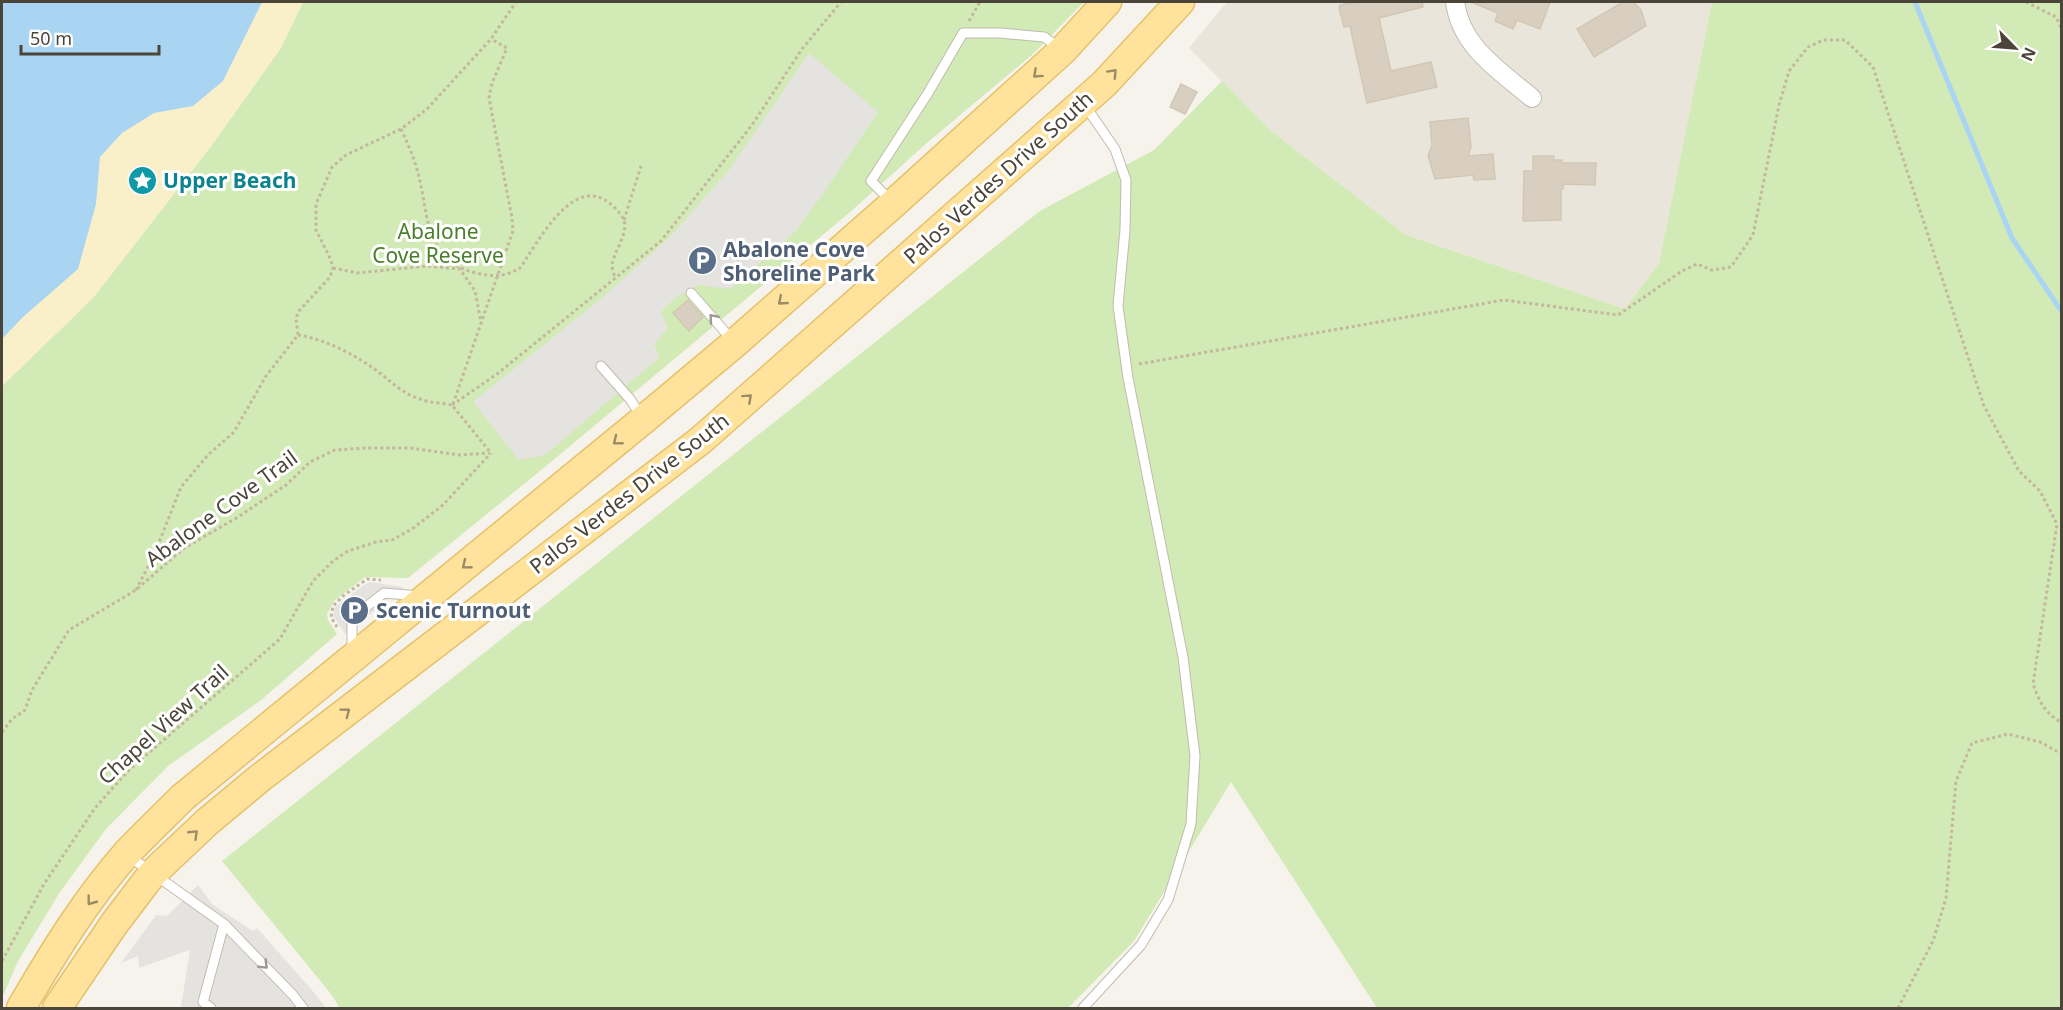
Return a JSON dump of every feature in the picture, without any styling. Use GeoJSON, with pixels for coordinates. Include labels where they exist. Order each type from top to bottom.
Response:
{"type":"FeatureCollection","features":[{"type":"Feature","properties":{"kind":"main road"},"geometry":{"type":"LineString","coordinates":[[21,1008],[58,945],[126,854],[183,797],[735,343],[1063,50],[1107,2]]}},
{"type":"Feature","properties":{"kind":"main road","name":"Palos Verdes Drive South"},"geometry":{"type":"LineString","coordinates":[[57,1008],[114,924],[152,874],[207,822],[260,778],[701,441],[1104,84],[1180,2]]}},
{"type":"Feature","properties":{"kind":"street"},"geometry":{"type":"LineString","coordinates":[[1455,2],[1457,16],[1476,51],[1532,98]]}},
{"type":"Feature","properties":{"kind":"lane"},"geometry":{"type":"LineString","coordinates":[[893,204],[872,181],[963,33],[1000,33],[1044,37],[1063,50]]}},
{"type":"Feature","properties":{"kind":"lane"},"geometry":{"type":"LineString","coordinates":[[1083,102],[1115,149],[1126,180],[1125,230],[1118,306],[1126,366],[1183,657],[1196,756],[1191,824],[1168,900],[1141,945],[1083,1008]]}},
{"type":"Feature","properties":{"kind":"lane"},"geometry":{"type":"LineString","coordinates":[[691,293],[735,343]]}},
{"type":"Feature","properties":{"kind":"lane"},"geometry":{"type":"LineString","coordinates":[[601,366],[630,399],[643,420]]}},
{"type":"Feature","properties":{"kind":"lane"},"geometry":{"type":"LineString","coordinates":[[126,854],[224,924],[293,994],[303,1008]]}},
{"type":"Feature","properties":{"kind":"lane"},"geometry":{"type":"LineString","coordinates":[[211,1008],[203,1002],[224,924]]}},
{"type":"Feature","properties":{"kind":"path"},"geometry":{"type":"LineString","coordinates":[[136,590],[154,555],[181,487],[208,455],[234,432],[266,376],[298,334],[296,318],[299,311],[330,277],[333,268],[331,260],[316,230],[316,204],[332,166],[346,155],[401,129],[427,109],[490,39],[516,2]]}},
{"type":"Feature","properties":{"kind":"path"},"geometry":{"type":"LineString","coordinates":[[452,405],[497,374],[661,241],[752,125],[802,49],[841,2]]}},
{"type":"Feature","properties":{"kind":"path"},"geometry":{"type":"LineString","coordinates":[[963,33],[980,2]]}},
{"type":"Feature","properties":{"kind":"path"},"geometry":{"type":"LineString","coordinates":[[2026,2],[2056,17],[2061,30]]}},
{"type":"Feature","properties":{"kind":"path"},"geometry":{"type":"LineString","coordinates":[[452,405],[513,231],[489,98],[492,83],[507,48],[490,39]]}},
{"type":"Feature","properties":{"kind":"path"},"geometry":{"type":"LineString","coordinates":[[1126,366],[1504,300],[1618,315],[1682,271],[1697,264],[1712,270],[1731,267],[1753,235],[1779,105],[1789,71],[1808,47],[1824,40],[1845,40],[1873,67],[1984,406],[2019,471],[2040,491],[2057,524],[2033,684],[2049,715],[2061,723]]}},
{"type":"Feature","properties":{"kind":"path"},"geometry":{"type":"LineString","coordinates":[[401,129],[413,154],[428,230],[437,247],[450,262],[460,269],[475,291],[481,323]]}},
{"type":"Feature","properties":{"kind":"path"},"geometry":{"type":"LineString","coordinates":[[615,278],[612,266],[641,166]]}},
{"type":"Feature","properties":{"kind":"path"},"geometry":{"type":"LineString","coordinates":[[333,268],[357,273],[427,266],[460,269],[497,277],[520,268],[558,215],[572,201],[582,196],[594,195],[606,200],[624,220]]}},
{"type":"Feature","properties":{"kind":"path"},"geometry":{"type":"LineString","coordinates":[[298,334],[315,337],[333,346],[370,366],[397,388],[419,399],[452,405],[491,453]]}},
{"type":"Feature","properties":{"kind":"path","name":"Abalone Cove Trail"},"geometry":{"type":"LineString","coordinates":[[2,732],[12,719],[25,710],[32,690],[69,630],[136,590],[183,549],[238,517],[286,485],[310,462],[335,450],[368,448],[410,448],[460,455],[491,453]]}},
{"type":"Feature","properties":{"kind":"path","name":"Chapel View Trail"},"geometry":{"type":"LineString","coordinates":[[2,962],[44,884],[95,808],[129,770],[280,639],[313,581],[333,561],[348,551],[376,542],[392,540],[412,529],[443,505],[491,453]]}},
{"type":"Feature","properties":{"kind":"path"},"geometry":{"type":"LineString","coordinates":[[340,632],[332,617],[333,606],[367,579],[390,581]]}},
{"type":"Feature","properties":{"kind":"path"},"geometry":{"type":"LineString","coordinates":[[1898,1008],[1933,942],[1946,898],[1956,781],[1972,743],[2008,734],[2040,742],[2061,754]]}},
{"type":"Feature","properties":{"kind":"shaded area"},"geometry":{"type":"Polygon","coordinates":[[[1227,2],[1712,2],[1659,263],[1625,309],[1406,235],[1271,131],[1189,48],[1227,2]]]}},
{"type":"Feature","properties":{"kind":"shaded area","name":"Abalone Cove Shoreline Park"},"geometry":{"type":"Polygon","coordinates":[[[809,53],[878,112],[822,195],[796,231],[730,289],[698,285],[675,298],[661,312],[668,328],[654,344],[660,357],[545,455],[519,460],[473,402],[604,296],[670,237],[729,170],[809,53]]]}},
{"type":"Feature","properties":{"kind":"shaded area","name":"Scenic Turnout"},"geometry":{"type":"Polygon","coordinates":[[[370,582],[404,587],[345,634],[333,615],[335,607],[370,582]]]}},
{"type":"Feature","properties":{"kind":"shaded area"},"geometry":{"type":"Polygon","coordinates":[[[198,885],[213,905],[253,931],[257,928],[326,1008],[183,1008],[181,1007],[190,950],[139,968],[138,956],[121,963],[156,915],[167,916],[198,885]]]}},
{"type":"Feature","properties":{"kind":"green space","name":"Abalone Cove Reserve"},"geometry":{"type":"Polygon","coordinates":[[[303,2],[1084,2],[1033,54],[928,142],[849,213],[551,462],[408,578],[365,577],[334,601],[327,614],[337,634],[260,701],[168,766],[106,829],[60,892],[18,961],[2,998],[2,386],[93,298],[212,145],[281,48],[303,2]]]}},
{"type":"Feature","properties":{"kind":"green space"},"geometry":{"type":"Polygon","coordinates":[[[1712,2],[2061,2],[2061,1008],[1377,1008],[1231,782],[1134,941],[1068,1008],[340,1008],[222,861],[1040,211],[1154,150],[1222,81],[1271,131],[1406,235],[1625,309],[1659,263],[1712,2]]]}},
{"type":"Feature","properties":{"kind":"sand","name":"Upper Beach"},"geometry":{"type":"Polygon","coordinates":[[[262,2],[303,2],[281,48],[212,145],[93,298],[2,386],[2,339],[23,317],[96,204],[100,157],[122,133],[154,113],[193,106],[223,81],[262,2]]]}},
{"type":"Feature","properties":{"kind":"water"},"geometry":{"type":"Polygon","coordinates":[[[2,2],[262,2],[223,81],[193,106],[154,113],[122,133],[100,157],[96,204],[78,269],[23,317],[2,339],[2,2]]]}},
{"type":"Feature","properties":{"kind":"building"},"geometry":{"type":"Polygon","coordinates":[[[1357,2],[1422,2],[1423,7],[1379,18],[1391,71],[1431,62],[1437,87],[1367,103],[1350,26],[1344,27],[1339,8],[1340,5],[1357,2]]]}},
{"type":"Feature","properties":{"kind":"building"},"geometry":{"type":"Polygon","coordinates":[[[1471,2],[1550,2],[1540,29],[1517,20],[1513,29],[1495,21],[1498,13],[1471,2]]]}},
{"type":"Feature","properties":{"kind":"building"},"geometry":{"type":"Polygon","coordinates":[[[1623,2],[1633,2],[1641,10],[1646,26],[1594,57],[1577,29],[1623,2]]]}},
{"type":"Feature","properties":{"kind":"building"},"geometry":{"type":"Polygon","coordinates":[[[1181,84],[1197,92],[1185,114],[1170,107],[1181,84]]]}},
{"type":"Feature","properties":{"kind":"building"},"geometry":{"type":"Polygon","coordinates":[[[1468,118],[1471,147],[1468,156],[1493,154],[1495,179],[1474,180],[1473,175],[1435,179],[1428,155],[1432,146],[1430,122],[1468,118]]]}},
{"type":"Feature","properties":{"kind":"building"},"geometry":{"type":"Polygon","coordinates":[[[1533,156],[1554,156],[1554,160],[1562,160],[1562,163],[1596,163],[1595,185],[1563,184],[1561,220],[1523,221],[1524,171],[1533,171],[1533,156]]]}},
{"type":"Feature","properties":{"kind":"building"},"geometry":{"type":"Polygon","coordinates":[[[688,300],[703,317],[689,331],[673,313],[688,300]]]}},
{"type":"Feature","properties":{"kind":"waterway"},"geometry":{"type":"LineString","coordinates":[[1915,2],[2012,238],[2062,312]]}},
{"type":"Feature","properties":{"kind":"place","name":"Upper Beach"},"geometry":{"type":"Point","coordinates":[142,180]}},
{"type":"Feature","properties":{"kind":"place","name":"Abalone Cove Shoreline Park"},"geometry":{"type":"Point","coordinates":[702,261]}},
{"type":"Feature","properties":{"kind":"place","name":"Scenic Turnout"},"geometry":{"type":"Point","coordinates":[355,610]}}]}
